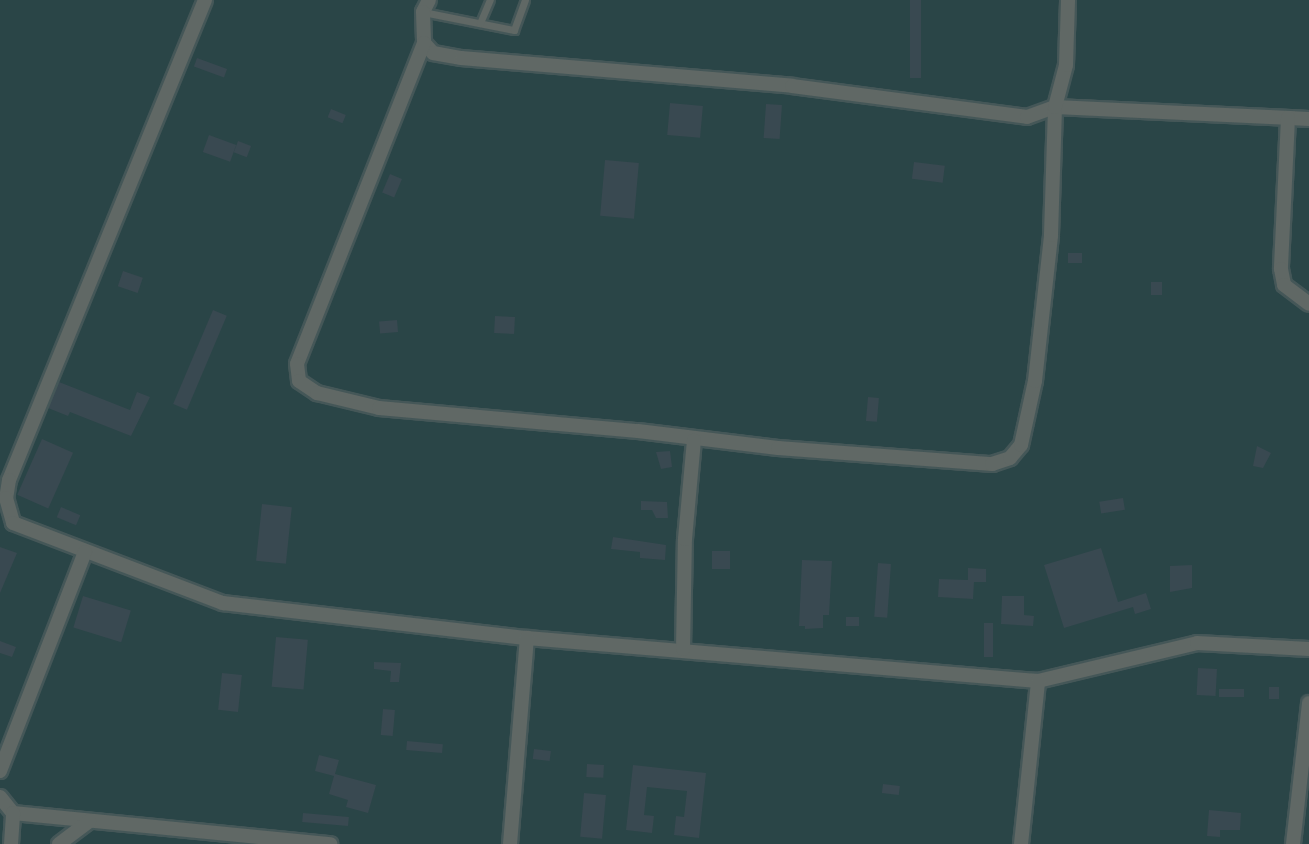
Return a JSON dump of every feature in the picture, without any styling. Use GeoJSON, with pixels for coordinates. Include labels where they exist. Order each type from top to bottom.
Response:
{"type":"FeatureCollection","features":[{"type":"Feature","properties":{"kind":"street"},"geometry":{"type":"LineString","coordinates":[[205,0],[9,480],[6,498],[13,523],[223,603],[248,609],[527,638],[683,649],[1038,681],[1197,643],[1309,649]]}},
{"type":"Feature","properties":{"kind":"street"},"geometry":{"type":"LineString","coordinates":[[426,6],[424,43],[297,364],[299,381],[317,393],[379,408],[638,431],[694,440],[992,464],[1010,458],[1021,445],[1035,381],[1051,235],[1055,108],[1066,65],[1068,0]]}},
{"type":"Feature","properties":{"kind":"street"},"geometry":{"type":"LineString","coordinates":[[424,43],[433,53],[462,58],[759,82],[1027,117],[1055,108],[1309,119]]}},
{"type":"Feature","properties":{"kind":"street"},"geometry":{"type":"LineString","coordinates":[[1288,118],[1281,269],[1284,285],[1309,304]]}},
{"type":"Feature","properties":{"kind":"street"},"geometry":{"type":"LineString","coordinates":[[683,649],[685,539],[694,440]]}},
{"type":"Feature","properties":{"kind":"street"},"geometry":{"type":"LineString","coordinates":[[0,771],[85,552]]}},
{"type":"Feature","properties":{"kind":"street"},"geometry":{"type":"LineString","coordinates":[[510,844],[527,638]]}},
{"type":"Feature","properties":{"kind":"street"},"geometry":{"type":"LineString","coordinates":[[1021,844],[1038,681]]}},
{"type":"Feature","properties":{"kind":"street"},"geometry":{"type":"LineString","coordinates":[[1293,844],[1309,703]]}},
{"type":"Feature","properties":{"kind":"street"},"geometry":{"type":"LineString","coordinates":[[0,797],[3,806],[13,813],[330,844]]}},
{"type":"Feature","properties":{"kind":"street"},"geometry":{"type":"LineString","coordinates":[[11,844],[13,813]]}},
{"type":"Feature","properties":{"kind":"street"},"geometry":{"type":"LineString","coordinates":[[59,844],[88,821]]}},
{"type":"Feature","properties":{"kind":"lane"},"geometry":{"type":"LineString","coordinates":[[480,23],[490,0]]}},
{"type":"Feature","properties":{"kind":"lane"},"geometry":{"type":"LineString","coordinates":[[426,6],[480,23],[514,30],[525,0]]}},
{"type":"Feature","properties":{"kind":"shaded area"},"geometry":{"type":"Polygon","coordinates":[[[0,0],[1309,0],[1309,844],[0,844],[0,0]]]}},
{"type":"Feature","properties":{"kind":"building"},"geometry":{"type":"Polygon","coordinates":[[[910,0],[921,0],[921,78],[910,78],[910,0]]]}},
{"type":"Feature","properties":{"kind":"building"},"geometry":{"type":"Polygon","coordinates":[[[197,58],[227,69],[224,77],[194,66],[197,58]]]}},
{"type":"Feature","properties":{"kind":"building"},"geometry":{"type":"Polygon","coordinates":[[[670,103],[703,106],[700,138],[667,135],[670,103]]]}},
{"type":"Feature","properties":{"kind":"building"},"geometry":{"type":"Polygon","coordinates":[[[766,104],[782,105],[780,139],[764,138],[766,104]]]}},
{"type":"Feature","properties":{"kind":"building"},"geometry":{"type":"Polygon","coordinates":[[[331,109],[346,115],[342,123],[328,117],[331,109]]]}},
{"type":"Feature","properties":{"kind":"building"},"geometry":{"type":"Polygon","coordinates":[[[209,135],[236,145],[230,162],[203,152],[209,135]]]}},
{"type":"Feature","properties":{"kind":"building"},"geometry":{"type":"Polygon","coordinates":[[[238,141],[251,146],[247,157],[234,152],[238,141]]]}},
{"type":"Feature","properties":{"kind":"building"},"geometry":{"type":"Polygon","coordinates":[[[605,160],[639,163],[634,219],[600,216],[605,160]]]}},
{"type":"Feature","properties":{"kind":"building"},"geometry":{"type":"Polygon","coordinates":[[[914,162],[945,166],[943,183],[912,179],[914,162]]]}},
{"type":"Feature","properties":{"kind":"building"},"geometry":{"type":"Polygon","coordinates":[[[390,174],[402,179],[394,197],[382,192],[390,174]]]}},
{"type":"Feature","properties":{"kind":"building"},"geometry":{"type":"Polygon","coordinates":[[[1068,253],[1082,253],[1082,263],[1068,263],[1068,253]]]}},
{"type":"Feature","properties":{"kind":"building"},"geometry":{"type":"Polygon","coordinates":[[[123,271],[143,278],[138,293],[118,286],[123,271]]]}},
{"type":"Feature","properties":{"kind":"building"},"geometry":{"type":"Polygon","coordinates":[[[1151,282],[1162,282],[1162,295],[1151,295],[1151,282]]]}},
{"type":"Feature","properties":{"kind":"building"},"geometry":{"type":"Polygon","coordinates":[[[213,310],[227,316],[187,410],[173,404],[213,310]]]}},
{"type":"Feature","properties":{"kind":"building"},"geometry":{"type":"Polygon","coordinates":[[[495,316],[515,317],[514,334],[494,333],[495,316]]]}},
{"type":"Feature","properties":{"kind":"building"},"geometry":{"type":"Polygon","coordinates":[[[397,320],[398,332],[380,334],[379,322],[397,320]]]}},
{"type":"Feature","properties":{"kind":"building"},"geometry":{"type":"Polygon","coordinates":[[[59,382],[130,410],[137,392],[150,397],[131,436],[70,412],[68,416],[48,408],[59,382]]]}},
{"type":"Feature","properties":{"kind":"building"},"geometry":{"type":"Polygon","coordinates":[[[868,397],[879,398],[877,422],[866,421],[868,397]]]}},
{"type":"Feature","properties":{"kind":"building"},"geometry":{"type":"Polygon","coordinates":[[[42,439],[73,453],[48,509],[17,495],[42,439]]]}},
{"type":"Feature","properties":{"kind":"building"},"geometry":{"type":"Polygon","coordinates":[[[1257,446],[1271,453],[1263,468],[1253,466],[1257,446]]]}},
{"type":"Feature","properties":{"kind":"building"},"geometry":{"type":"Polygon","coordinates":[[[670,451],[672,467],[661,469],[656,452],[670,451]]]}},
{"type":"Feature","properties":{"kind":"building"},"geometry":{"type":"Polygon","coordinates":[[[1123,498],[1125,510],[1101,514],[1099,502],[1123,498]]]}},
{"type":"Feature","properties":{"kind":"building"},"geometry":{"type":"Polygon","coordinates":[[[641,501],[667,502],[668,518],[656,518],[652,510],[641,510],[641,501]]]}},
{"type":"Feature","properties":{"kind":"building"},"geometry":{"type":"Polygon","coordinates":[[[262,504],[292,507],[286,564],[256,561],[262,504]]]}},
{"type":"Feature","properties":{"kind":"building"},"geometry":{"type":"Polygon","coordinates":[[[61,507],[80,515],[76,525],[57,517],[61,507]]]}},
{"type":"Feature","properties":{"kind":"building"},"geometry":{"type":"Polygon","coordinates":[[[613,537],[666,545],[665,560],[640,558],[640,552],[611,549],[613,537]]]}},
{"type":"Feature","properties":{"kind":"building"},"geometry":{"type":"Polygon","coordinates":[[[0,547],[17,553],[0,593],[0,547]]]}},
{"type":"Feature","properties":{"kind":"building"},"geometry":{"type":"Polygon","coordinates":[[[1101,548],[1118,602],[1146,593],[1151,609],[1135,614],[1133,607],[1064,628],[1044,565],[1101,548]]]}},
{"type":"Feature","properties":{"kind":"building"},"geometry":{"type":"Polygon","coordinates":[[[712,551],[730,551],[730,569],[712,569],[712,551]]]}},
{"type":"Feature","properties":{"kind":"building"},"geometry":{"type":"Polygon","coordinates":[[[802,560],[832,561],[829,615],[823,615],[823,628],[805,629],[805,626],[799,626],[802,560]]]}},
{"type":"Feature","properties":{"kind":"building"},"geometry":{"type":"Polygon","coordinates":[[[878,563],[891,564],[887,618],[874,617],[878,563]]]}},
{"type":"Feature","properties":{"kind":"building"},"geometry":{"type":"Polygon","coordinates":[[[1192,565],[1192,588],[1170,592],[1170,566],[1192,565]]]}},
{"type":"Feature","properties":{"kind":"building"},"geometry":{"type":"Polygon","coordinates":[[[968,568],[986,569],[986,582],[974,582],[973,599],[938,597],[939,579],[968,580],[968,568]]]}},
{"type":"Feature","properties":{"kind":"building"},"geometry":{"type":"Polygon","coordinates":[[[83,596],[131,611],[121,642],[73,628],[83,596]]]}},
{"type":"Feature","properties":{"kind":"building"},"geometry":{"type":"Polygon","coordinates":[[[1002,596],[1024,596],[1024,615],[1034,616],[1033,626],[1001,624],[1002,596]]]}},
{"type":"Feature","properties":{"kind":"building"},"geometry":{"type":"Polygon","coordinates":[[[846,617],[859,617],[859,626],[846,626],[846,617]]]}},
{"type":"Feature","properties":{"kind":"building"},"geometry":{"type":"Polygon","coordinates":[[[984,623],[993,623],[993,657],[984,657],[984,623]]]}},
{"type":"Feature","properties":{"kind":"building"},"geometry":{"type":"Polygon","coordinates":[[[276,637],[308,640],[304,690],[272,687],[276,637]]]}},
{"type":"Feature","properties":{"kind":"building"},"geometry":{"type":"Polygon","coordinates":[[[0,641],[16,647],[12,657],[0,653],[0,641]]]}},
{"type":"Feature","properties":{"kind":"building"},"geometry":{"type":"Polygon","coordinates":[[[374,662],[401,663],[399,682],[390,682],[391,671],[374,669],[374,662]]]}},
{"type":"Feature","properties":{"kind":"building"},"geometry":{"type":"Polygon","coordinates":[[[1198,668],[1217,669],[1216,696],[1197,695],[1198,668]]]}},
{"type":"Feature","properties":{"kind":"building"},"geometry":{"type":"Polygon","coordinates":[[[222,673],[242,675],[238,712],[218,710],[222,673]]]}},
{"type":"Feature","properties":{"kind":"building"},"geometry":{"type":"Polygon","coordinates":[[[1269,687],[1279,687],[1279,699],[1269,699],[1269,687]]]}},
{"type":"Feature","properties":{"kind":"building"},"geometry":{"type":"Polygon","coordinates":[[[1219,689],[1244,689],[1244,697],[1219,697],[1219,689]]]}},
{"type":"Feature","properties":{"kind":"building"},"geometry":{"type":"Polygon","coordinates":[[[383,709],[395,710],[393,736],[381,735],[383,709]]]}},
{"type":"Feature","properties":{"kind":"building"},"geometry":{"type":"Polygon","coordinates":[[[407,741],[443,744],[442,753],[406,750],[407,741]]]}},
{"type":"Feature","properties":{"kind":"building"},"geometry":{"type":"Polygon","coordinates":[[[534,749],[551,751],[550,761],[533,759],[534,749]]]}},
{"type":"Feature","properties":{"kind":"building"},"geometry":{"type":"Polygon","coordinates":[[[319,755],[339,760],[335,774],[376,785],[368,813],[346,807],[348,800],[329,794],[334,776],[315,771],[319,755]]]}},
{"type":"Feature","properties":{"kind":"building"},"geometry":{"type":"Polygon","coordinates":[[[587,764],[604,765],[603,778],[586,777],[587,764]]]}},
{"type":"Feature","properties":{"kind":"building"},"geometry":{"type":"Polygon","coordinates":[[[633,765],[706,773],[699,838],[674,835],[676,816],[684,817],[687,791],[647,787],[644,815],[654,816],[652,833],[626,830],[633,765]]]}},
{"type":"Feature","properties":{"kind":"building"},"geometry":{"type":"Polygon","coordinates":[[[883,784],[900,786],[899,795],[882,793],[883,784]]]}},
{"type":"Feature","properties":{"kind":"building"},"geometry":{"type":"Polygon","coordinates":[[[584,793],[606,795],[602,839],[580,837],[584,793]]]}},
{"type":"Feature","properties":{"kind":"building"},"geometry":{"type":"Polygon","coordinates":[[[1209,810],[1241,813],[1240,830],[1220,830],[1220,837],[1207,836],[1209,810]]]}},
{"type":"Feature","properties":{"kind":"building"},"geometry":{"type":"Polygon","coordinates":[[[303,813],[349,817],[348,826],[302,822],[303,813]]]}}]}
